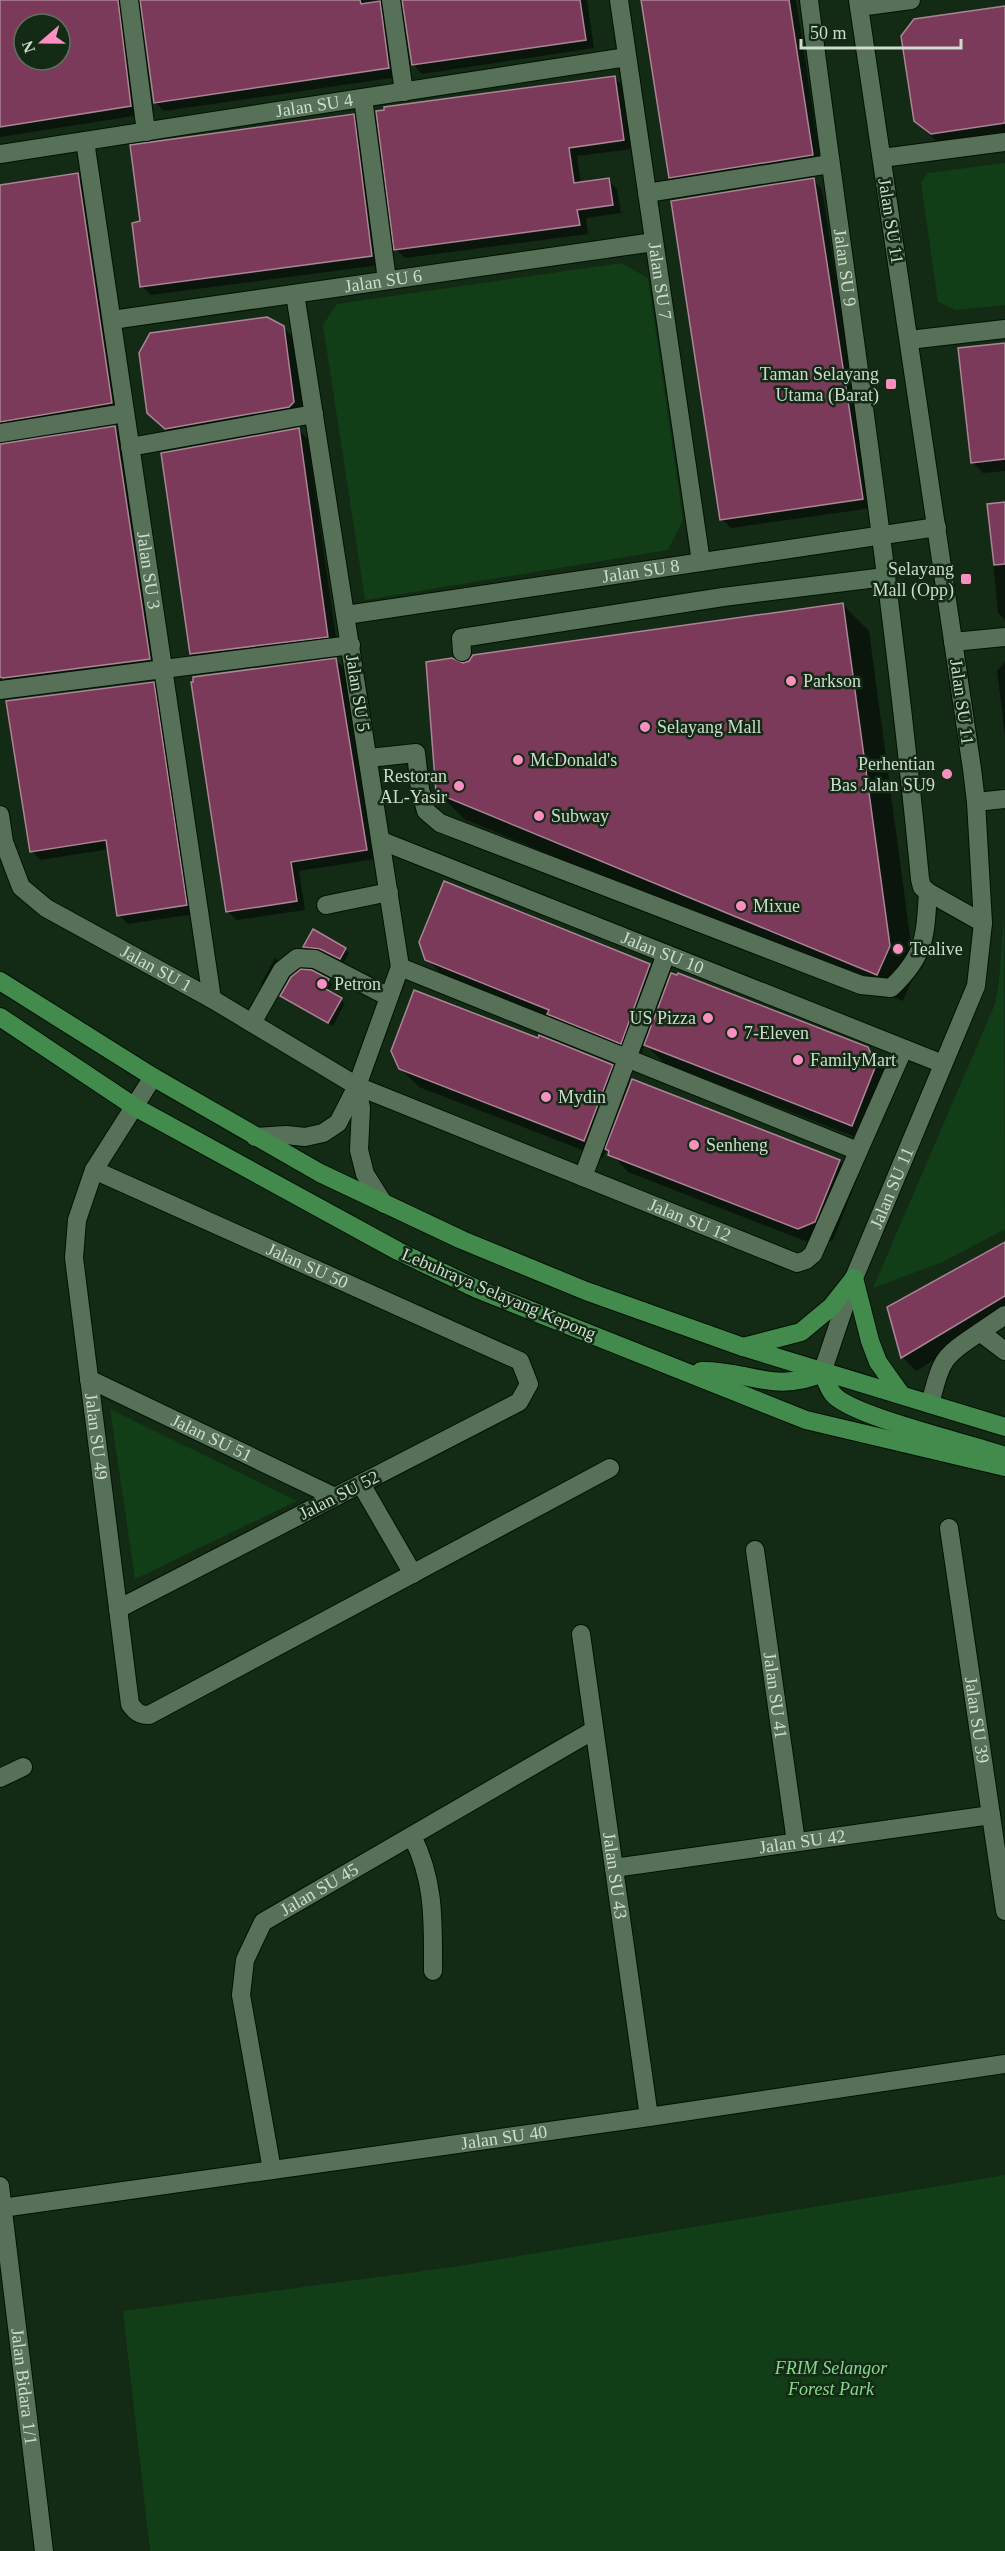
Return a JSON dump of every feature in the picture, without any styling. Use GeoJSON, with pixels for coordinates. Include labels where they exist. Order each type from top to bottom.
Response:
{"type":"FeatureCollection","features":[{"type":"Feature","properties":{"kind":"main road","name":"Lebuhraya Selayang Kepong"},"geometry":{"type":"LineString","coordinates":[[0,981],[153,1077],[255,1137],[320,1173],[462,1240],[586,1291],[743,1347],[822,1373],[900,1393],[1005,1427]]}},
{"type":"Feature","properties":{"kind":"main road","name":"Lebuhraya Selayang Kepong"},"geometry":{"type":"LineString","coordinates":[[0,1017],[70,1066],[135,1107],[398,1251],[477,1289],[806,1420],[1005,1467]]}},
{"type":"Feature","properties":{"kind":"main road"},"geometry":{"type":"LineString","coordinates":[[743,1347],[801,1332],[831,1307],[854,1278]]}},
{"type":"Feature","properties":{"kind":"main road"},"geometry":{"type":"LineString","coordinates":[[854,1278],[870,1341],[878,1362],[900,1393]]}},
{"type":"Feature","properties":{"kind":"main road"},"geometry":{"type":"LineString","coordinates":[[685,1372],[706,1371],[779,1383],[804,1381],[822,1373],[833,1394],[850,1406],[1005,1456]]}},
{"type":"Feature","properties":{"kind":"street"},"geometry":{"type":"LineString","coordinates":[[129,0],[146,132]]}},
{"type":"Feature","properties":{"kind":"street"},"geometry":{"type":"LineString","coordinates":[[391,0],[404,92]]}},
{"type":"Feature","properties":{"kind":"street","name":"Jalan SU 7"},"geometry":{"type":"LineString","coordinates":[[619,0],[701,562]]}},
{"type":"Feature","properties":{"kind":"street","name":"Jalan SU 9"},"geometry":{"type":"LineString","coordinates":[[369,758],[416,753],[420,789],[426,811],[440,823],[861,985],[891,988],[908,972],[925,939],[927,892],[922,887],[920,879],[876,578],[880,535],[808,0]]}},
{"type":"Feature","properties":{"kind":"street","name":"Jalan SU 11"},"geometry":{"type":"LineString","coordinates":[[822,1373],[854,1278],[976,986],[983,923],[976,802],[859,4],[911,0]]}},
{"type":"Feature","properties":{"kind":"street","name":"Jalan SU 4"},"geometry":{"type":"LineString","coordinates":[[0,154],[627,57]]}},
{"type":"Feature","properties":{"kind":"street"},"geometry":{"type":"LineString","coordinates":[[363,98],[387,280]]}},
{"type":"Feature","properties":{"kind":"street","name":"Jalan SU 3"},"geometry":{"type":"LineString","coordinates":[[85,141],[212,999]]}},
{"type":"Feature","properties":{"kind":"street"},"geometry":{"type":"LineString","coordinates":[[882,158],[1005,142]]}},
{"type":"Feature","properties":{"kind":"street"},"geometry":{"type":"LineString","coordinates":[[647,193],[830,164]]}},
{"type":"Feature","properties":{"kind":"street","name":"Jalan SU 6"},"geometry":{"type":"LineString","coordinates":[[112,320],[654,242]]}},
{"type":"Feature","properties":{"kind":"street","name":"Jalan SU 5"},"geometry":{"type":"LineString","coordinates":[[255,1137],[286,1135],[305,1137],[323,1133],[338,1123],[357,1086],[400,967],[295,294]]}},
{"type":"Feature","properties":{"kind":"street"},"geometry":{"type":"LineString","coordinates":[[909,340],[1005,329]]}},
{"type":"Feature","properties":{"kind":"street"},"geometry":{"type":"LineString","coordinates":[[0,433],[125,413]]}},
{"type":"Feature","properties":{"kind":"street"},"geometry":{"type":"LineString","coordinates":[[130,447],[314,414]]}},
{"type":"Feature","properties":{"kind":"street","name":"Jalan SU 8"},"geometry":{"type":"LineString","coordinates":[[346,615],[937,527]]}},
{"type":"Feature","properties":{"kind":"street"},"geometry":{"type":"LineString","coordinates":[[462,652],[460,638],[723,597],[876,578]]}},
{"type":"Feature","properties":{"kind":"street"},"geometry":{"type":"LineString","coordinates":[[953,642],[1005,637]]}},
{"type":"Feature","properties":{"kind":"street"},"geometry":{"type":"LineString","coordinates":[[0,690],[351,645]]}},
{"type":"Feature","properties":{"kind":"street"},"geometry":{"type":"LineString","coordinates":[[976,802],[1005,799]]}},
{"type":"Feature","properties":{"kind":"street","name":"Jalan SU 1"},"geometry":{"type":"LineString","coordinates":[[0,815],[4,842],[21,887],[46,908],[212,999],[357,1086]]}},
{"type":"Feature","properties":{"kind":"street","name":"Jalan SU 10"},"geometry":{"type":"LineString","coordinates":[[382,841],[943,1064]]}},
{"type":"Feature","properties":{"kind":"street"},"geometry":{"type":"LineString","coordinates":[[326,905],[390,892]]}},
{"type":"Feature","properties":{"kind":"street"},"geometry":{"type":"LineString","coordinates":[[927,892],[983,923]]}},
{"type":"Feature","properties":{"kind":"street"},"geometry":{"type":"LineString","coordinates":[[583,1177],[666,954]]}},
{"type":"Feature","properties":{"kind":"street"},"geometry":{"type":"LineString","coordinates":[[252,1023],[282,970],[297,958],[315,959],[389,997]]}},
{"type":"Feature","properties":{"kind":"street"},"geometry":{"type":"LineString","coordinates":[[400,967],[858,1151]]}},
{"type":"Feature","properties":{"kind":"street","name":"Jalan SU 12"},"geometry":{"type":"LineString","coordinates":[[357,1086],[797,1263],[813,1254],[903,1050]]}},
{"type":"Feature","properties":{"kind":"street","name":"Jalan SU 49"},"geometry":{"type":"LineString","coordinates":[[153,1077],[94,1170],[77,1220],[74,1258],[130,1704],[136,1712],[149,1715],[413,1574]]}},
{"type":"Feature","properties":{"kind":"street","name":"Jalan SU 5"},"geometry":{"type":"LineString","coordinates":[[357,1086],[361,1108],[359,1150],[365,1174],[384,1204]]}},
{"type":"Feature","properties":{"kind":"street","name":"Jalan SU 50"},"geometry":{"type":"LineString","coordinates":[[94,1170],[520,1361]]}},
{"type":"Feature","properties":{"kind":"street"},"geometry":{"type":"LineString","coordinates":[[930,1404],[940,1365],[957,1347],[1005,1315]]}},
{"type":"Feature","properties":{"kind":"street"},"geometry":{"type":"LineString","coordinates":[[980,1332],[1005,1352]]}},
{"type":"Feature","properties":{"kind":"street","name":"Jalan SU 52"},"geometry":{"type":"LineString","coordinates":[[118,1609],[519,1402],[529,1384],[520,1361]]}},
{"type":"Feature","properties":{"kind":"street","name":"Jalan SU 51"},"geometry":{"type":"LineString","coordinates":[[89,1379],[335,1497]]}},
{"type":"Feature","properties":{"kind":"street"},"geometry":{"type":"LineString","coordinates":[[361,1484],[413,1574],[610,1468]]}},
{"type":"Feature","properties":{"kind":"street","name":"Jalan SU 39"},"geometry":{"type":"LineString","coordinates":[[949,1528],[1005,1911]]}},
{"type":"Feature","properties":{"kind":"street","name":"Jalan SU 41"},"geometry":{"type":"LineString","coordinates":[[755,1550],[796,1842]]}},
{"type":"Feature","properties":{"kind":"street","name":"Jalan SU 43"},"geometry":{"type":"LineString","coordinates":[[580,1634],[649,2117]]}},
{"type":"Feature","properties":{"kind":"street","name":"Jalan SU 45"},"geometry":{"type":"LineString","coordinates":[[272,2170],[241,1995],[245,1960],[263,1922],[594,1730]]}},
{"type":"Feature","properties":{"kind":"street"},"geometry":{"type":"LineString","coordinates":[[0,1778],[23,1767]]}},
{"type":"Feature","properties":{"kind":"street","name":"Jalan SU 42"},"geometry":{"type":"LineString","coordinates":[[614,1868],[991,1815]]}},
{"type":"Feature","properties":{"kind":"street"},"geometry":{"type":"LineString","coordinates":[[412,1836],[424,1860],[433,1903],[433,1971]]}},
{"type":"Feature","properties":{"kind":"street","name":"Jalan SU 40"},"geometry":{"type":"LineString","coordinates":[[2,2208],[649,2117],[1005,2064]]}},
{"type":"Feature","properties":{"kind":"street","name":"Jalan Bidara 1/1"},"geometry":{"type":"LineString","coordinates":[[0,2186],[4,2260],[44,2551]]}},
{"type":"Feature","properties":{"kind":"green space"},"geometry":{"type":"Polygon","coordinates":[[[1005,163],[1005,305],[956,310],[938,302],[921,183],[928,173],[1005,163]]]}},
{"type":"Feature","properties":{"kind":"green space"},"geometry":{"type":"Polygon","coordinates":[[[621,263],[648,278],[683,520],[668,550],[365,600],[323,325],[337,304],[621,263]]]}},
{"type":"Feature","properties":{"kind":"green space"},"geometry":{"type":"Polygon","coordinates":[[[1004,914],[1005,1229],[945,1261],[873,1288],[995,1004],[1004,914]]]}},
{"type":"Feature","properties":{"kind":"green space"},"geometry":{"type":"Polygon","coordinates":[[[110,1409],[297,1501],[135,1579],[110,1409]]]}},
{"type":"Feature","properties":{"kind":"green space","name":"FRIM Selangor Forest Park"},"geometry":{"type":"Polygon","coordinates":[[[1005,2175],[1005,2551],[150,2551],[123,2311],[453,2267],[1005,2175]]]}},
{"type":"Feature","properties":{"kind":"building"},"geometry":{"type":"Polygon","coordinates":[[[0,0],[118,0],[131,106],[0,127],[0,0]]]}},
{"type":"Feature","properties":{"kind":"building"},"geometry":{"type":"Polygon","coordinates":[[[140,0],[360,0],[361,4],[380,1],[389,68],[154,103],[140,0]]]}},
{"type":"Feature","properties":{"kind":"building"},"geometry":{"type":"Polygon","coordinates":[[[402,0],[580,0],[586,40],[412,65],[402,0]]]}},
{"type":"Feature","properties":{"kind":"building"},"geometry":{"type":"Polygon","coordinates":[[[641,0],[789,0],[813,155],[669,178],[641,0]]]}},
{"type":"Feature","properties":{"kind":"building"},"geometry":{"type":"Polygon","coordinates":[[[1005,6],[1005,123],[931,134],[914,121],[901,36],[914,19],[1005,6]]]}},
{"type":"Feature","properties":{"kind":"building"},"geometry":{"type":"Polygon","coordinates":[[[615,76],[624,140],[569,148],[574,183],[609,178],[613,205],[577,210],[580,225],[394,250],[376,111],[384,110],[384,107],[615,76]]]}},
{"type":"Feature","properties":{"kind":"building"},"geometry":{"type":"Polygon","coordinates":[[[354,114],[372,256],[140,287],[132,223],[140,221],[130,145],[354,114]]]}},
{"type":"Feature","properties":{"kind":"building"},"geometry":{"type":"Polygon","coordinates":[[[78,173],[112,403],[0,422],[0,185],[78,173]]]}},
{"type":"Feature","properties":{"kind":"building"},"geometry":{"type":"Polygon","coordinates":[[[814,178],[863,499],[720,520],[671,201],[814,178]]]}},
{"type":"Feature","properties":{"kind":"building"},"geometry":{"type":"Polygon","coordinates":[[[267,317],[284,326],[294,402],[289,407],[165,429],[147,413],[139,353],[150,333],[267,317]]]}},
{"type":"Feature","properties":{"kind":"building"},"geometry":{"type":"Polygon","coordinates":[[[1005,343],[1005,459],[971,463],[958,348],[1005,343]]]}},
{"type":"Feature","properties":{"kind":"building"},"geometry":{"type":"Polygon","coordinates":[[[115,426],[150,659],[0,677],[0,444],[115,426]]]}},
{"type":"Feature","properties":{"kind":"building"},"geometry":{"type":"Polygon","coordinates":[[[299,428],[328,637],[190,654],[161,453],[299,428]]]}},
{"type":"Feature","properties":{"kind":"building"},"geometry":{"type":"Polygon","coordinates":[[[1005,502],[1005,564],[994,565],[987,504],[1005,502]]]}},
{"type":"Feature","properties":{"kind":"building","name":"Selayang Mall"},"geometry":{"type":"Polygon","coordinates":[[[843,603],[890,946],[877,975],[436,793],[426,662],[452,658],[463,663],[469,661],[473,655],[843,603]]]}},
{"type":"Feature","properties":{"kind":"building"},"geometry":{"type":"Polygon","coordinates":[[[336,658],[367,850],[291,862],[297,901],[226,912],[191,682],[193,682],[193,677],[336,658]]]}},
{"type":"Feature","properties":{"kind":"building"},"geometry":{"type":"Polygon","coordinates":[[[154,682],[187,905],[117,916],[106,840],[30,852],[6,701],[154,682]]]}},
{"type":"Feature","properties":{"kind":"building"},"geometry":{"type":"Polygon","coordinates":[[[444,881],[650,964],[621,1044],[547,1014],[549,1010],[425,960],[419,942],[444,881]]]}},
{"type":"Feature","properties":{"kind":"building"},"geometry":{"type":"Polygon","coordinates":[[[313,929],[346,948],[340,959],[320,949],[303,947],[313,929]]]}},
{"type":"Feature","properties":{"kind":"building"},"geometry":{"type":"Polygon","coordinates":[[[301,969],[312,970],[329,979],[324,988],[342,998],[328,1023],[280,996],[291,977],[301,969]]]}},
{"type":"Feature","properties":{"kind":"building"},"geometry":{"type":"Polygon","coordinates":[[[671,973],[677,975],[678,973],[868,1047],[876,1065],[852,1126],[644,1045],[671,973]]]}},
{"type":"Feature","properties":{"kind":"building"},"geometry":{"type":"Polygon","coordinates":[[[414,990],[538,1038],[539,1035],[613,1065],[584,1141],[399,1069],[391,1051],[414,990]]]}},
{"type":"Feature","properties":{"kind":"building"},"geometry":{"type":"Polygon","coordinates":[[[632,1079],[840,1160],[815,1222],[798,1229],[608,1155],[609,1151],[605,1149],[632,1079]]]}},
{"type":"Feature","properties":{"kind":"building"},"geometry":{"type":"Polygon","coordinates":[[[1005,1242],[1005,1296],[901,1358],[887,1307],[1005,1242]]]}},
{"type":"Feature","properties":{"kind":"place","name":"Taman Selayang Utama (Barat)"},"geometry":{"type":"Point","coordinates":[891,384]}},
{"type":"Feature","properties":{"kind":"place","name":"Selayang Mall (Opp)"},"geometry":{"type":"Point","coordinates":[966,579]}},
{"type":"Feature","properties":{"kind":"place","name":"Parkson"},"geometry":{"type":"Point","coordinates":[791,681]}},
{"type":"Feature","properties":{"kind":"place","name":"Selayang Mall"},"geometry":{"type":"Point","coordinates":[645,727]}},
{"type":"Feature","properties":{"kind":"place","name":"McDonald's"},"geometry":{"type":"Point","coordinates":[518,760]}},
{"type":"Feature","properties":{"kind":"place","name":"Perhentian Bas Jalan SU9"},"geometry":{"type":"Point","coordinates":[947,774]}},
{"type":"Feature","properties":{"kind":"place","name":"Restoran AL-Yasir"},"geometry":{"type":"Point","coordinates":[459,786]}},
{"type":"Feature","properties":{"kind":"place","name":"Subway"},"geometry":{"type":"Point","coordinates":[539,816]}},
{"type":"Feature","properties":{"kind":"place","name":"Mixue"},"geometry":{"type":"Point","coordinates":[741,906]}},
{"type":"Feature","properties":{"kind":"place","name":"Tealive"},"geometry":{"type":"Point","coordinates":[898,949]}},
{"type":"Feature","properties":{"kind":"place","name":"Petron"},"geometry":{"type":"Point","coordinates":[322,984]}},
{"type":"Feature","properties":{"kind":"place","name":"US Pizza"},"geometry":{"type":"Point","coordinates":[708,1018]}},
{"type":"Feature","properties":{"kind":"place","name":"7-Eleven"},"geometry":{"type":"Point","coordinates":[732,1033]}},
{"type":"Feature","properties":{"kind":"place","name":"FamilyMart"},"geometry":{"type":"Point","coordinates":[798,1060]}},
{"type":"Feature","properties":{"kind":"place","name":"Mydin"},"geometry":{"type":"Point","coordinates":[546,1097]}},
{"type":"Feature","properties":{"kind":"place","name":"Senheng"},"geometry":{"type":"Point","coordinates":[694,1145]}}]}
